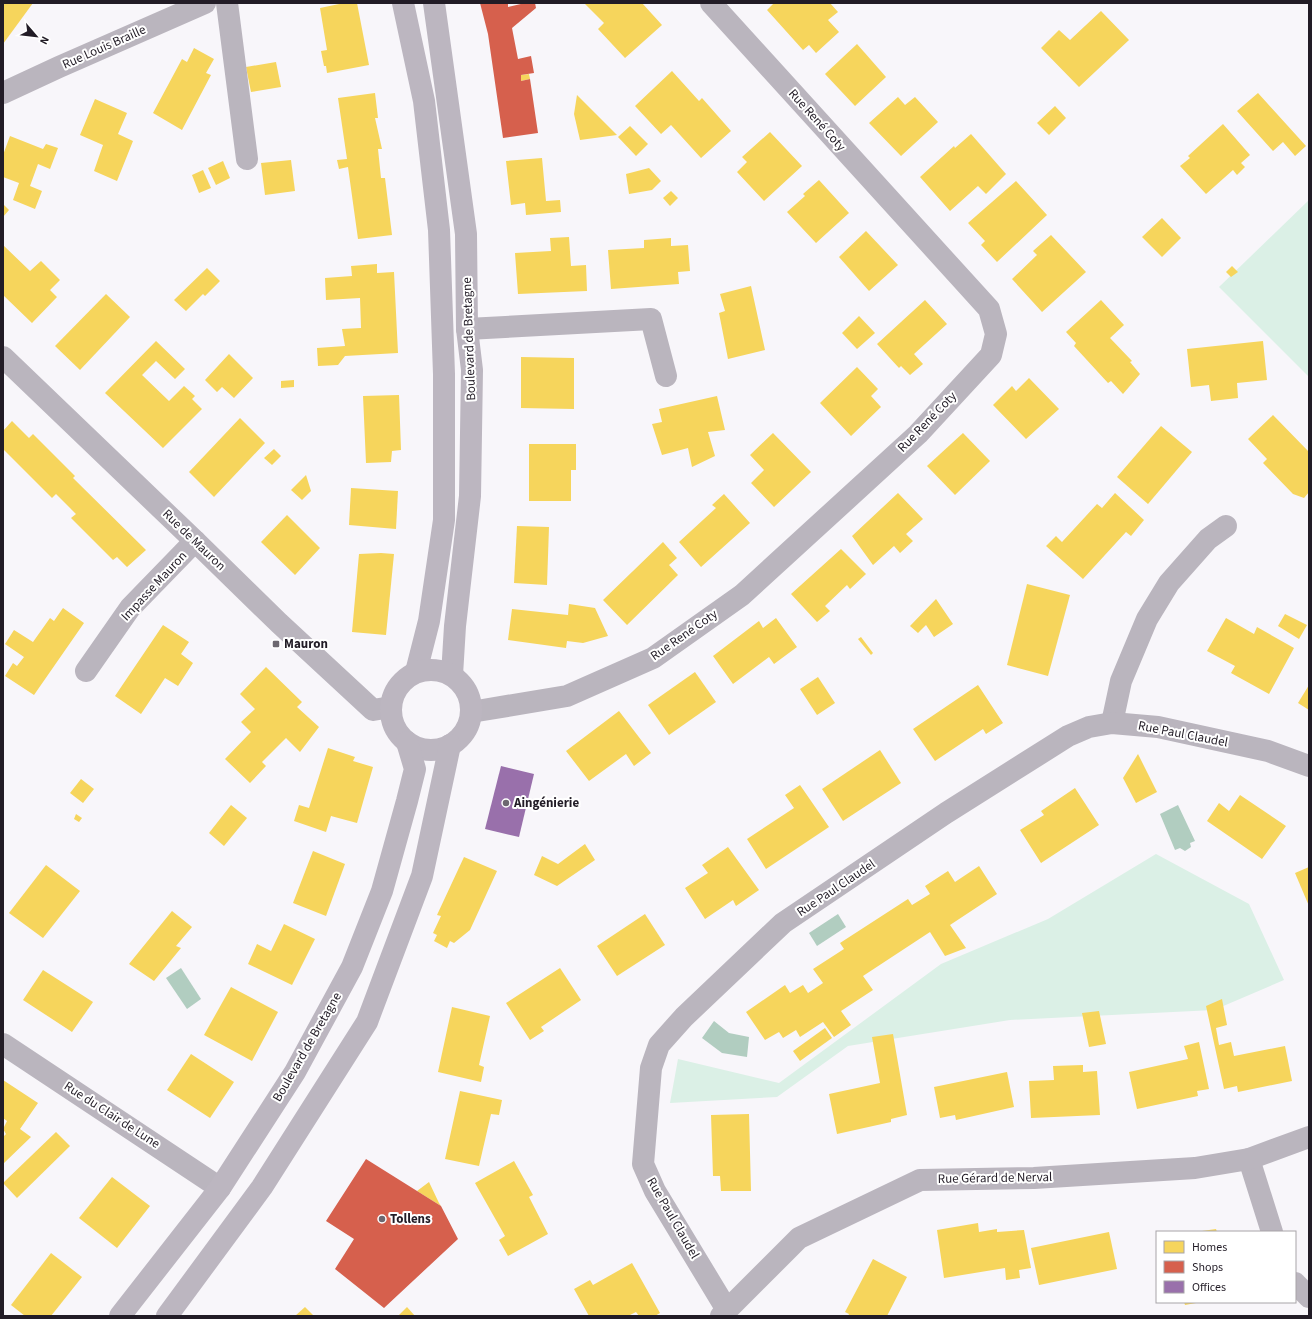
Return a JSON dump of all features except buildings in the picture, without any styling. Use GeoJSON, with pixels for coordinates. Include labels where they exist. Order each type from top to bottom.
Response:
{"type":"FeatureCollection","features":[{"type":"Feature","properties":{"kind":"main road","name":"Boulevard de Bretagne"},"geometry":{"type":"LineString","coordinates":[[404,3],[424,101],[438,222],[444,374],[444,520],[429,621],[416,672]]}},
{"type":"Feature","properties":{"kind":"main road","name":"Boulevard de Bretagne"},"geometry":{"type":"LineString","coordinates":[[434,3],[466,234],[467,329],[472,370],[470,496],[455,626],[452,675]]}},
{"type":"Feature","properties":{"kind":"main road"},"geometry":{"type":"LineString","coordinates":[[428,670],[440,671],[452,675],[466,691],[471,712],[467,725],[460,736],[450,745],[439,749],[417,747],[407,742],[398,732],[392,720],[391,707],[393,696],[398,686],[406,678],[416,672],[428,670]]}},
{"type":"Feature","properties":{"kind":"main road","name":"Boulevard de Bretagne"},"geometry":{"type":"LineString","coordinates":[[120,1316],[220,1188],[295,1072],[352,967],[382,891],[415,769],[407,742]]}},
{"type":"Feature","properties":{"kind":"main road"},"geometry":{"type":"LineString","coordinates":[[168,1316],[262,1187],[367,1022],[422,876],[450,745]]}},
{"type":"Feature","properties":{"kind":"street","name":"Rue Louis Braille"},"geometry":{"type":"LineString","coordinates":[[3,93],[205,3]]}},
{"type":"Feature","properties":{"kind":"street"},"geometry":{"type":"LineString","coordinates":[[227,3],[247,159]]}},
{"type":"Feature","properties":{"kind":"street","name":"Rue René Coty"},"geometry":{"type":"LineString","coordinates":[[471,712],[566,696],[653,658],[742,595],[918,434],[991,354],[996,334],[989,309],[711,3]]}},
{"type":"Feature","properties":{"kind":"street"},"geometry":{"type":"LineString","coordinates":[[467,329],[650,319],[666,376]]}},
{"type":"Feature","properties":{"kind":"street","name":"Rue de Mauron"},"geometry":{"type":"LineString","coordinates":[[3,357],[196,541],[279,624],[373,710],[391,707]]}},
{"type":"Feature","properties":{"kind":"street"},"geometry":{"type":"LineString","coordinates":[[1112,723],[1121,681],[1146,619],[1169,583],[1208,539],[1226,526]]}},
{"type":"Feature","properties":{"kind":"street","name":"Impasse Mauron"},"geometry":{"type":"LineString","coordinates":[[86,671],[130,608],[196,541]]}},
{"type":"Feature","properties":{"kind":"street","name":"Rue Paul Claudel"},"geometry":{"type":"LineString","coordinates":[[724,1313],[655,1190],[643,1164],[651,1068],[659,1045],[684,1017],[783,923],[946,813],[1068,736],[1089,727],[1112,723],[1158,727],[1268,751],[1309,766]]}},
{"type":"Feature","properties":{"kind":"street","name":"Rue du Clair de Lune"},"geometry":{"type":"LineString","coordinates":[[3,1044],[220,1188]]}},
{"type":"Feature","properties":{"kind":"street","name":"Rue Gérard de Nerval"},"geometry":{"type":"LineString","coordinates":[[724,1313],[799,1238],[920,1180],[1034,1178],[1188,1169],[1249,1159],[1309,1137]]}},
{"type":"Feature","properties":{"kind":"street"},"geometry":{"type":"LineString","coordinates":[[1249,1159],[1272,1231]]}},
{"type":"Feature","properties":{"kind":"street"},"geometry":{"type":"LineString","coordinates":[[1296,1284],[1309,1298]]}},
{"type":"Feature","properties":{"kind":"shaded area"},"geometry":{"type":"Polygon","coordinates":[[[1309,200],[1309,377],[1219,287],[1309,200]]]}},
{"type":"Feature","properties":{"kind":"shaded area"},"geometry":{"type":"Polygon","coordinates":[[[1178,805],[1195,841],[1190,843],[1191,847],[1185,851],[1180,848],[1175,850],[1160,814],[1178,805]]]}},
{"type":"Feature","properties":{"kind":"shaded area"},"geometry":{"type":"Polygon","coordinates":[[[1156,854],[1249,904],[1284,980],[1214,1010],[1010,1020],[848,1046],[777,1097],[670,1103],[678,1059],[779,1083],[941,964],[1048,919],[1156,854]]]}},
{"type":"Feature","properties":{"kind":"shaded area"},"geometry":{"type":"Polygon","coordinates":[[[838,914],[846,927],[817,946],[809,933],[838,914]]]}},
{"type":"Feature","properties":{"kind":"shaded area"},"geometry":{"type":"Polygon","coordinates":[[[181,968],[201,999],[187,1009],[166,978],[181,968]]]}},
{"type":"Feature","properties":{"kind":"shaded area"},"geometry":{"type":"Polygon","coordinates":[[[714,1021],[729,1033],[749,1037],[747,1057],[722,1053],[702,1038],[714,1021]]]}},
{"type":"Feature","properties":{"kind":"place","name":"Mauron"},"geometry":{"type":"Point","coordinates":[276,644]}},
{"type":"Feature","properties":{"kind":"place","name":"Aingénierie"},"geometry":{"type":"Point","coordinates":[506,803]}},
{"type":"Feature","properties":{"kind":"place","name":"Tollens"},"geometry":{"type":"Point","coordinates":[382,1219]}}]}
